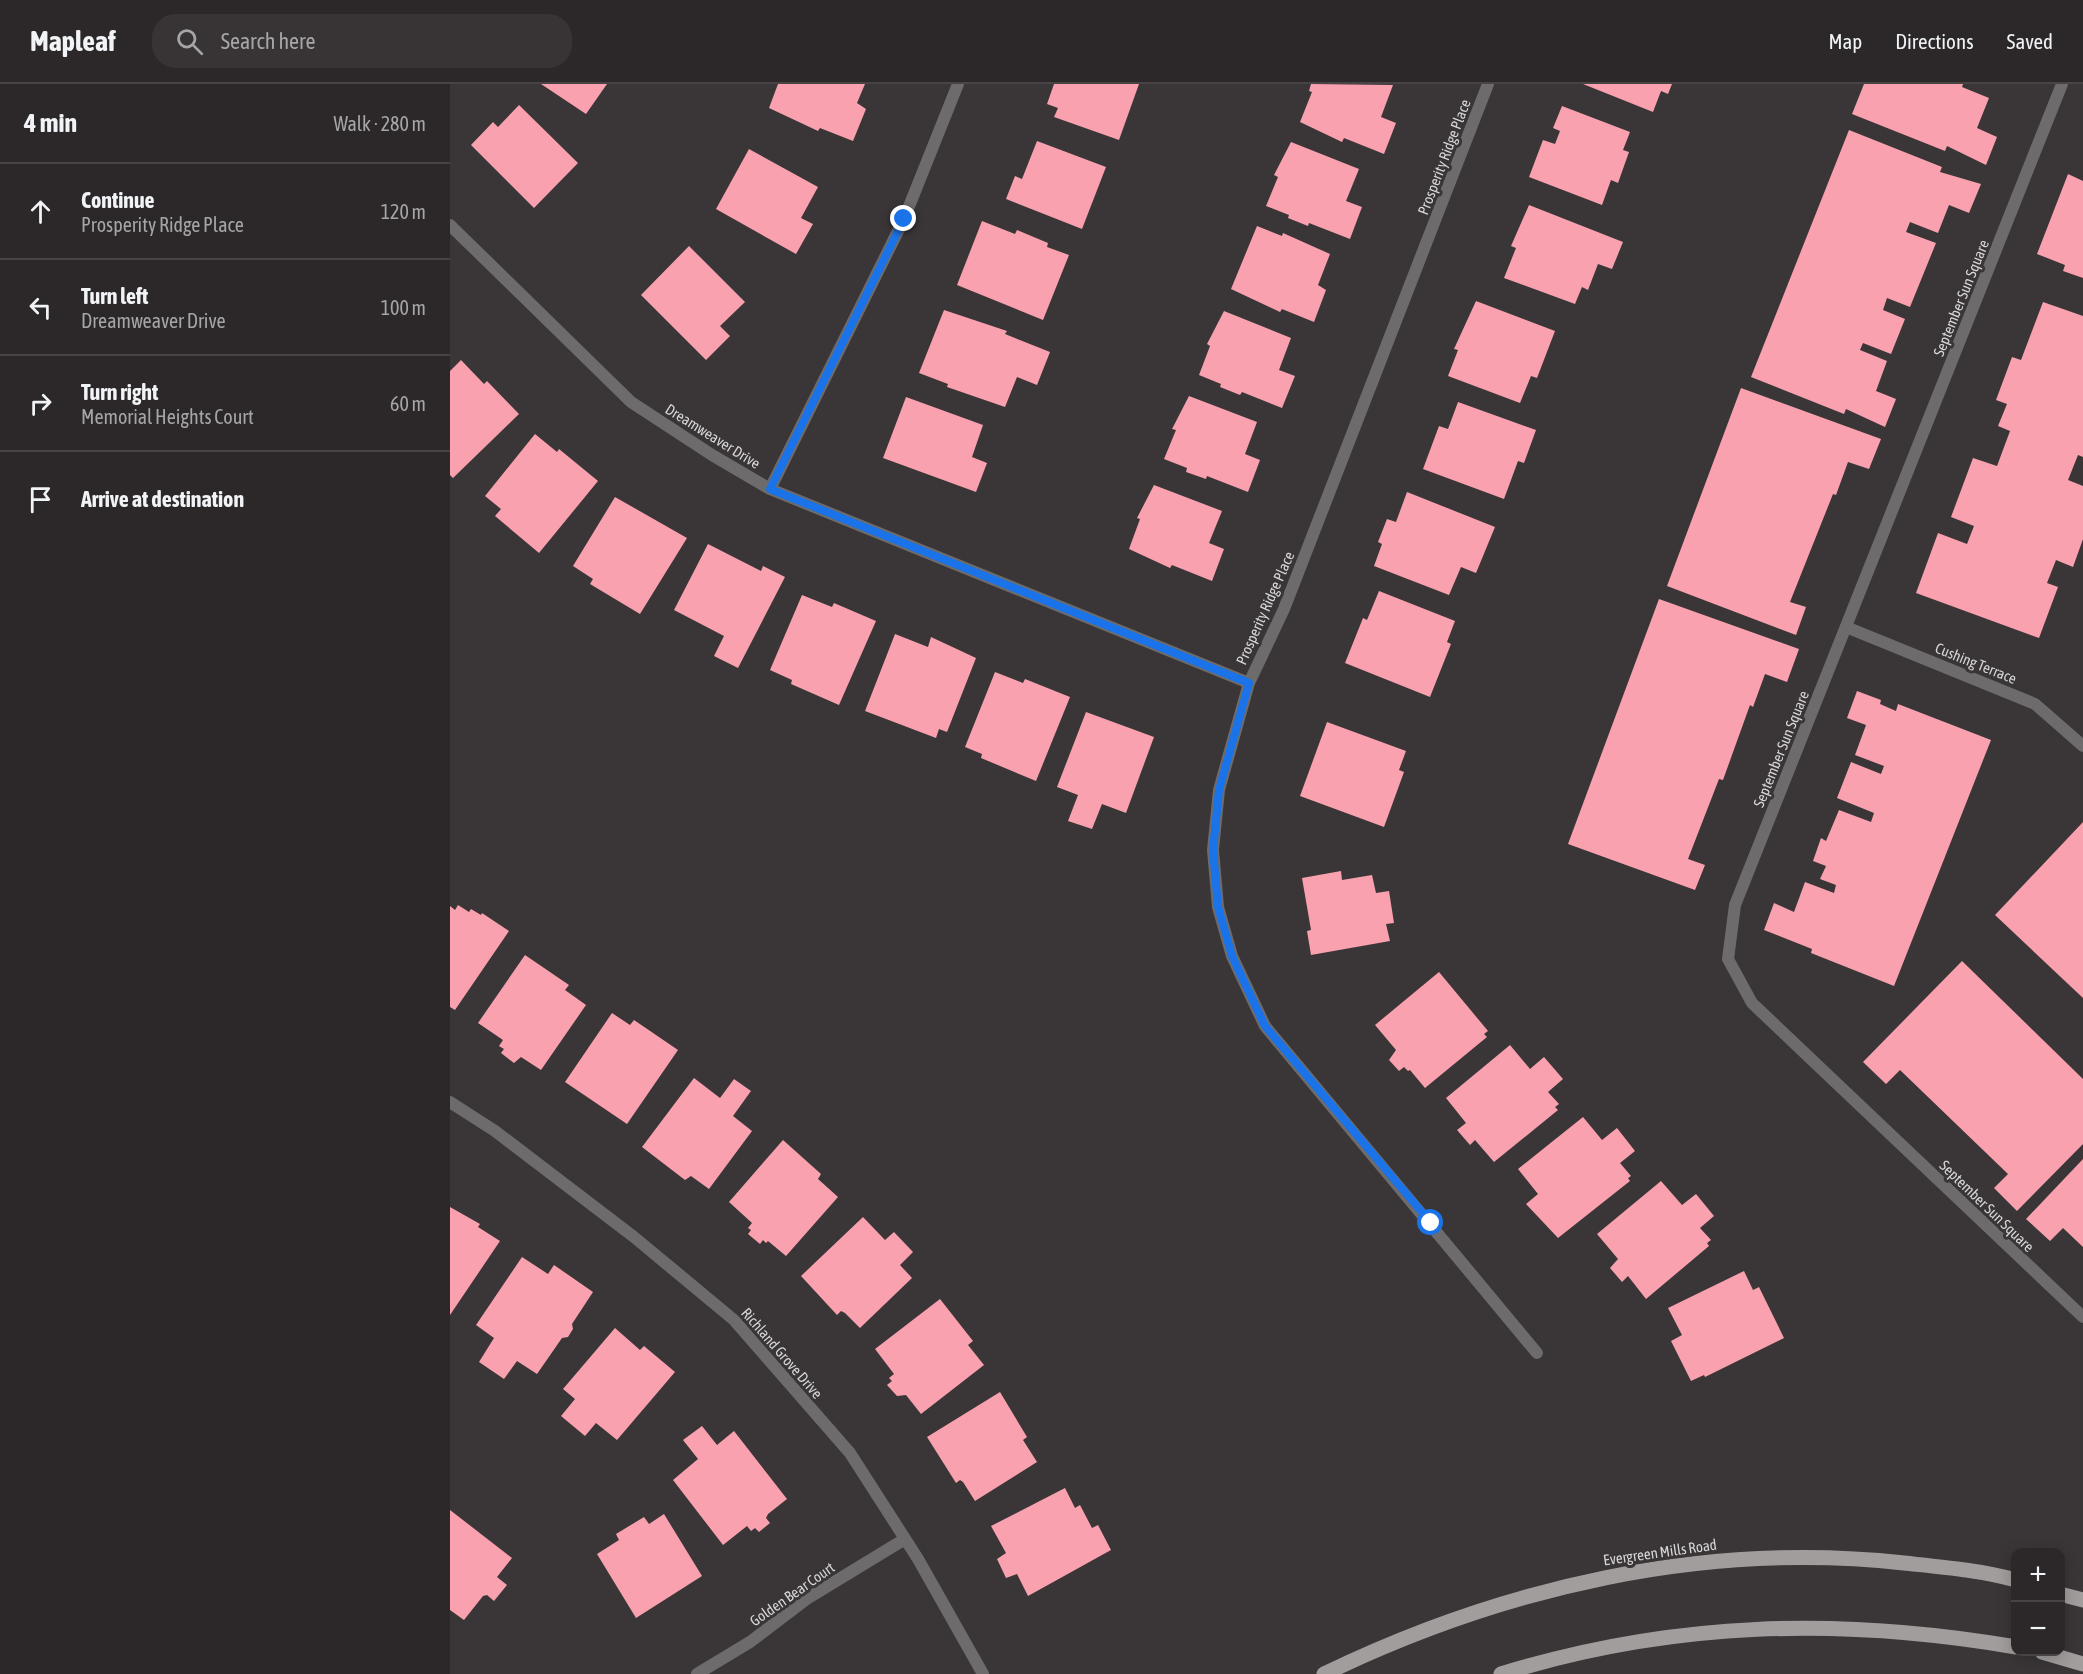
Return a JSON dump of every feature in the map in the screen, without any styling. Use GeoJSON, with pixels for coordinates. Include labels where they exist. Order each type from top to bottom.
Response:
{"type":"FeatureCollection","features":[{"type":"Feature","properties":{"kind":"main road","name":"Evergreen Mills Road"},"geometry":{"type":"LineString","coordinates":[[1324,1674],[1382,1646],[1511,1599],[1623,1573],[1704,1561],[1802,1557],[1877,1560],[1985,1571],[2011,1579]]}},
{"type":"Feature","properties":{"kind":"main road"},"geometry":{"type":"LineString","coordinates":[[2065,1595],[2083,1600]]}},
{"type":"Feature","properties":{"kind":"main road"},"geometry":{"type":"LineString","coordinates":[[1501,1674],[1553,1658],[1654,1637],[1760,1627],[1853,1628],[1941,1634],[2011,1646]]}},
{"type":"Feature","properties":{"kind":"main road"},"geometry":{"type":"LineString","coordinates":[[2056,1656],[2083,1664]]}},
{"type":"Feature","properties":{"kind":"street"},"geometry":{"type":"LineString","coordinates":[[770,489],[904,219],[958,84]]}},
{"type":"Feature","properties":{"kind":"street","name":"Prosperity Ridge Place"},"geometry":{"type":"LineString","coordinates":[[1488,84],[1284,609],[1249,683],[1219,790],[1213,850],[1218,907],[1232,956],[1265,1026],[1537,1353]]}},
{"type":"Feature","properties":{"kind":"street","name":"September Sun Square"},"geometry":{"type":"LineString","coordinates":[[2062,84],[1735,905],[1728,959],[1752,1003],[2083,1317]]}},
{"type":"Feature","properties":{"kind":"street","name":"Dreamweaver Drive"},"geometry":{"type":"LineString","coordinates":[[450,225],[631,402],[712,455],[770,489],[1249,683]]}},
{"type":"Feature","properties":{"kind":"street","name":"Cushing Terrace"},"geometry":{"type":"LineString","coordinates":[[1846,627],[2035,704],[2083,746]]}},
{"type":"Feature","properties":{"kind":"street","name":"Richland Grove Drive"},"geometry":{"type":"LineString","coordinates":[[450,1102],[495,1131],[625,1230],[735,1320],[850,1453],[905,1539],[973,1653],[983,1674]]}},
{"type":"Feature","properties":{"kind":"street","name":"Golden Bear Court"},"geometry":{"type":"LineString","coordinates":[[698,1674],[750,1642],[808,1598],[905,1539]]}},
{"type":"Feature","properties":{"kind":"building"},"geometry":{"type":"Polygon","coordinates":[[[541,84],[607,84],[586,114],[541,84]]]}},
{"type":"Feature","properties":{"kind":"building"},"geometry":{"type":"Polygon","coordinates":[[[778,84],[865,84],[857,103],[866,109],[853,141],[820,128],[818,131],[769,108],[778,84]]]}},
{"type":"Feature","properties":{"kind":"building"},"geometry":{"type":"Polygon","coordinates":[[[1054,84],[1139,84],[1119,140],[1054,117],[1058,108],[1047,104],[1054,84]]]}},
{"type":"Feature","properties":{"kind":"building"},"geometry":{"type":"Polygon","coordinates":[[[1311,84],[1393,85],[1381,117],[1396,123],[1384,154],[1344,138],[1342,142],[1300,122],[1312,92],[1309,91],[1311,84]]]}},
{"type":"Feature","properties":{"kind":"building"},"geometry":{"type":"Polygon","coordinates":[[[1583,84],[1672,84],[1668,94],[1661,91],[1653,112],[1583,84]]]}},
{"type":"Feature","properties":{"kind":"building"},"geometry":{"type":"Polygon","coordinates":[[[1864,84],[1963,84],[1962,87],[1989,98],[1977,128],[1997,137],[1986,165],[1947,146],[1945,151],[1852,114],[1864,84]]]}},
{"type":"Feature","properties":{"kind":"building"},"geometry":{"type":"Polygon","coordinates":[[[519,105],[578,163],[534,208],[471,145],[493,122],[498,127],[519,105]]]}},
{"type":"Feature","properties":{"kind":"building"},"geometry":{"type":"Polygon","coordinates":[[[1562,106],[1630,132],[1623,150],[1629,152],[1618,183],[1611,180],[1602,205],[1529,177],[1543,140],[1555,144],[1560,131],[1553,128],[1562,106]]]}},
{"type":"Feature","properties":{"kind":"building"},"geometry":{"type":"Polygon","coordinates":[[[1849,130],[1942,167],[1940,172],[1981,184],[1969,213],[1949,205],[1938,233],[1910,222],[1906,232],[1936,243],[1910,307],[1887,298],[1883,310],[1905,319],[1891,354],[1863,343],[1860,350],[1887,361],[1876,391],[1896,399],[1885,427],[1846,409],[1844,414],[1751,377],[1849,130]]]}},
{"type":"Feature","properties":{"kind":"building"},"geometry":{"type":"Polygon","coordinates":[[[1037,141],[1106,167],[1082,229],[1006,199],[1015,176],[1022,179],[1037,141]]]}},
{"type":"Feature","properties":{"kind":"building"},"geometry":{"type":"Polygon","coordinates":[[[1291,142],[1359,169],[1346,201],[1362,207],[1350,239],[1309,223],[1308,226],[1266,206],[1278,177],[1274,175],[1291,142]]]}},
{"type":"Feature","properties":{"kind":"building"},"geometry":{"type":"Polygon","coordinates":[[[749,149],[818,187],[801,218],[813,224],[796,254],[716,209],[749,149]]]}},
{"type":"Feature","properties":{"kind":"building"},"geometry":{"type":"Polygon","coordinates":[[[2068,174],[2083,181],[2083,278],[2063,271],[2065,265],[2037,254],[2068,174]]]}},
{"type":"Feature","properties":{"kind":"building"},"geometry":{"type":"Polygon","coordinates":[[[1529,205],[1623,242],[1612,269],[1598,264],[1588,290],[1582,287],[1575,304],[1504,278],[1516,248],[1511,246],[1529,205]]]}},
{"type":"Feature","properties":{"kind":"building"},"geometry":{"type":"Polygon","coordinates":[[[982,221],[1015,234],[1017,230],[1048,243],[1047,247],[1069,255],[1043,320],[957,285],[982,221]]]}},
{"type":"Feature","properties":{"kind":"building"},"geometry":{"type":"Polygon","coordinates":[[[1257,226],[1282,236],[1283,233],[1330,254],[1318,285],[1326,290],[1314,322],[1282,309],[1280,312],[1231,289],[1257,226]]]}},
{"type":"Feature","properties":{"kind":"building"},"geometry":{"type":"Polygon","coordinates":[[[689,246],[745,302],[720,326],[730,336],[706,360],[641,295],[689,246]]]}},
{"type":"Feature","properties":{"kind":"building"},"geometry":{"type":"Polygon","coordinates":[[[1476,301],[1555,331],[1537,378],[1531,376],[1520,403],[1448,376],[1458,350],[1454,349],[1476,301]]]}},
{"type":"Feature","properties":{"kind":"building"},"geometry":{"type":"Polygon","coordinates":[[[2043,302],[2083,316],[2083,457],[2078,455],[2068,480],[2083,486],[2083,539],[2073,567],[2056,560],[2047,583],[2058,587],[2039,638],[1916,593],[1938,533],[1967,544],[1974,526],[1951,517],[1973,458],[1997,466],[2010,431],[1998,426],[2007,404],[1996,400],[2012,357],[2021,360],[2043,302]]]}},
{"type":"Feature","properties":{"kind":"building"},"geometry":{"type":"Polygon","coordinates":[[[944,310],[1007,331],[1005,334],[1050,352],[1037,385],[1017,377],[1005,407],[947,387],[948,384],[919,373],[944,310]]]}},
{"type":"Feature","properties":{"kind":"building"},"geometry":{"type":"Polygon","coordinates":[[[1224,311],[1291,338],[1279,370],[1295,376],[1282,408],[1242,392],[1240,395],[1199,375],[1210,346],[1207,344],[1224,311]]]}},
{"type":"Feature","properties":{"kind":"building"},"geometry":{"type":"Polygon","coordinates":[[[461,360],[484,384],[487,381],[519,414],[453,478],[450,475],[450,371],[461,360]]]}},
{"type":"Feature","properties":{"kind":"building"},"geometry":{"type":"Polygon","coordinates":[[[1741,388],[1881,439],[1869,469],[1848,462],[1836,495],[1833,494],[1790,602],[1806,607],[1796,635],[1667,586],[1741,388]]]}},
{"type":"Feature","properties":{"kind":"building"},"geometry":{"type":"Polygon","coordinates":[[[1189,396],[1257,422],[1245,454],[1260,460],[1248,492],[1207,476],[1206,479],[1186,472],[1187,468],[1164,459],[1176,430],[1172,429],[1189,396]]]}},
{"type":"Feature","properties":{"kind":"building"},"geometry":{"type":"Polygon","coordinates":[[[906,397],[983,425],[972,457],[987,463],[976,492],[883,458],[906,397]]]}},
{"type":"Feature","properties":{"kind":"building"},"geometry":{"type":"Polygon","coordinates":[[[1458,402],[1536,430],[1524,463],[1518,461],[1504,499],[1423,469],[1439,426],[1448,429],[1458,402]]]}},
{"type":"Feature","properties":{"kind":"building"},"geometry":{"type":"Polygon","coordinates":[[[535,434],[557,452],[559,449],[598,481],[539,553],[495,516],[501,509],[485,496],[535,434]]]}},
{"type":"Feature","properties":{"kind":"building"},"geometry":{"type":"Polygon","coordinates":[[[1154,485],[1222,511],[1209,543],[1224,549],[1212,581],[1172,565],[1170,568],[1129,549],[1140,519],[1137,518],[1154,485]]]}},
{"type":"Feature","properties":{"kind":"building"},"geometry":{"type":"Polygon","coordinates":[[[1407,492],[1495,527],[1476,573],[1461,567],[1449,595],[1374,566],[1382,544],[1378,542],[1387,519],[1396,522],[1407,492]]]}},
{"type":"Feature","properties":{"kind":"building"},"geometry":{"type":"Polygon","coordinates":[[[615,497],[687,538],[640,614],[590,584],[593,579],[573,566],[615,497]]]}},
{"type":"Feature","properties":{"kind":"building"},"geometry":{"type":"Polygon","coordinates":[[[708,544],[761,571],[763,566],[785,577],[738,668],[714,656],[724,636],[674,610],[708,544]]]}},
{"type":"Feature","properties":{"kind":"building"},"geometry":{"type":"Polygon","coordinates":[[[1379,591],[1455,621],[1447,642],[1451,644],[1430,697],[1345,663],[1363,618],[1367,620],[1379,591]]]}},
{"type":"Feature","properties":{"kind":"building"},"geometry":{"type":"Polygon","coordinates":[[[802,595],[832,607],[834,603],[876,621],[839,705],[791,684],[792,680],[770,670],[802,595]]]}},
{"type":"Feature","properties":{"kind":"building"},"geometry":{"type":"Polygon","coordinates":[[[1659,599],[1799,649],[1787,682],[1765,674],[1753,707],[1750,705],[1723,780],[1719,779],[1688,859],[1705,865],[1695,890],[1568,844],[1659,599]]]}},
{"type":"Feature","properties":{"kind":"building"},"geometry":{"type":"Polygon","coordinates":[[[895,634],[928,647],[931,637],[976,658],[947,732],[939,729],[936,738],[865,711],[895,634]]]}},
{"type":"Feature","properties":{"kind":"building"},"geometry":{"type":"Polygon","coordinates":[[[995,672],[1023,683],[1025,679],[1070,697],[1036,781],[981,758],[982,754],[965,747],[995,672]]]}},
{"type":"Feature","properties":{"kind":"building"},"geometry":{"type":"Polygon","coordinates":[[[1857,691],[1881,700],[1880,704],[1896,711],[1898,704],[1991,740],[1894,986],[1811,953],[1812,949],[1764,930],[1774,903],[1794,912],[1805,882],[1834,893],[1836,885],[1820,879],[1826,866],[1813,861],[1821,838],[1826,841],[1839,810],[1871,822],[1874,813],[1837,798],[1851,762],[1881,774],[1884,766],[1855,755],[1866,725],[1847,718],[1857,691]]]}},
{"type":"Feature","properties":{"kind":"building"},"geometry":{"type":"Polygon","coordinates":[[[1086,712],[1154,737],[1126,813],[1102,804],[1092,829],[1068,821],[1078,795],[1057,787],[1086,712]]]}},
{"type":"Feature","properties":{"kind":"building"},"geometry":{"type":"Polygon","coordinates":[[[1327,722],[1406,751],[1399,770],[1404,772],[1384,827],[1300,796],[1327,722]]]}},
{"type":"Feature","properties":{"kind":"building"},"geometry":{"type":"Polygon","coordinates":[[[2083,822],[2083,998],[1995,915],[2083,822]]]}},
{"type":"Feature","properties":{"kind":"building"},"geometry":{"type":"Polygon","coordinates":[[[1341,871],[1342,880],[1372,875],[1376,893],[1389,891],[1394,923],[1386,924],[1390,941],[1311,955],[1307,931],[1311,930],[1302,878],[1341,871]]]}},
{"type":"Feature","properties":{"kind":"building"},"geometry":{"type":"Polygon","coordinates":[[[458,905],[469,912],[471,909],[481,915],[482,913],[509,931],[455,1010],[450,1007],[450,906],[455,910],[458,905]]]}},
{"type":"Feature","properties":{"kind":"building"},"geometry":{"type":"Polygon","coordinates":[[[525,955],[569,985],[565,990],[586,1005],[541,1070],[521,1057],[514,1063],[501,1053],[504,1049],[499,1046],[503,1040],[478,1023],[525,955]]]}},
{"type":"Feature","properties":{"kind":"building"},"geometry":{"type":"Polygon","coordinates":[[[1962,961],[2083,1079],[2083,1144],[2017,1211],[1994,1188],[2008,1174],[1900,1070],[1886,1084],[1863,1062],[1962,961]]]}},
{"type":"Feature","properties":{"kind":"building"},"geometry":{"type":"Polygon","coordinates":[[[1439,972],[1488,1031],[1484,1034],[1487,1037],[1425,1088],[1410,1070],[1404,1067],[1399,1071],[1389,1060],[1396,1050],[1375,1025],[1439,972]]]}},
{"type":"Feature","properties":{"kind":"building"},"geometry":{"type":"Polygon","coordinates":[[[612,1013],[630,1025],[634,1020],[678,1050],[627,1124],[565,1082],[612,1013]]]}},
{"type":"Feature","properties":{"kind":"building"},"geometry":{"type":"Polygon","coordinates":[[[1510,1045],[1530,1069],[1544,1057],[1563,1079],[1548,1092],[1559,1104],[1555,1107],[1558,1110],[1494,1162],[1475,1140],[1470,1145],[1457,1130],[1466,1123],[1446,1098],[1510,1045]]]}},
{"type":"Feature","properties":{"kind":"building"},"geometry":{"type":"Polygon","coordinates":[[[694,1078],[720,1098],[734,1079],[751,1091],[733,1116],[752,1131],[709,1189],[691,1176],[685,1180],[642,1147],[694,1078]]]}},
{"type":"Feature","properties":{"kind":"building"},"geometry":{"type":"Polygon","coordinates":[[[1583,1117],[1602,1140],[1617,1128],[1635,1151],[1620,1163],[1631,1176],[1628,1178],[1630,1181],[1558,1238],[1526,1204],[1538,1194],[1518,1169],[1583,1117]]]}},
{"type":"Feature","properties":{"kind":"building"},"geometry":{"type":"Polygon","coordinates":[[[783,1140],[821,1174],[818,1179],[838,1197],[786,1256],[768,1241],[766,1243],[763,1240],[760,1244],[748,1234],[751,1230],[748,1228],[752,1223],[729,1202],[783,1140]]]}},
{"type":"Feature","properties":{"kind":"building"},"geometry":{"type":"Polygon","coordinates":[[[2083,1159],[2083,1247],[2063,1228],[2050,1241],[2026,1219],[2083,1159]]]}},
{"type":"Feature","properties":{"kind":"building"},"geometry":{"type":"Polygon","coordinates":[[[1661,1181],[1682,1205],[1696,1194],[1714,1216],[1700,1228],[1711,1240],[1707,1243],[1709,1246],[1646,1299],[1628,1276],[1622,1282],[1610,1268],[1618,1259],[1597,1234],[1661,1181]]]}},
{"type":"Feature","properties":{"kind":"building"},"geometry":{"type":"Polygon","coordinates":[[[450,1207],[480,1224],[478,1227],[500,1241],[450,1315],[450,1207]]]}},
{"type":"Feature","properties":{"kind":"building"},"geometry":{"type":"Polygon","coordinates":[[[863,1217],[885,1240],[894,1232],[913,1252],[900,1265],[912,1278],[860,1328],[845,1313],[841,1311],[837,1315],[801,1276],[863,1217]]]}},
{"type":"Feature","properties":{"kind":"building"},"geometry":{"type":"Polygon","coordinates":[[[522,1257],[548,1274],[554,1265],[593,1292],[572,1324],[573,1329],[568,1337],[562,1338],[537,1374],[517,1361],[504,1379],[479,1362],[494,1338],[476,1325],[522,1257]]]}},
{"type":"Feature","properties":{"kind":"building"},"geometry":{"type":"Polygon","coordinates":[[[1744,1271],[1753,1290],[1759,1287],[1784,1338],[1705,1377],[1704,1375],[1691,1381],[1671,1341],[1682,1335],[1668,1308],[1744,1271]]]}},
{"type":"Feature","properties":{"kind":"building"},"geometry":{"type":"Polygon","coordinates":[[[940,1299],[973,1341],[968,1345],[984,1365],[921,1414],[906,1395],[897,1396],[887,1385],[892,1381],[889,1378],[894,1374],[875,1349],[940,1299]]]}},
{"type":"Feature","properties":{"kind":"building"},"geometry":{"type":"Polygon","coordinates":[[[615,1328],[640,1350],[644,1346],[675,1372],[617,1440],[596,1423],[585,1436],[561,1416],[575,1399],[563,1389],[615,1328]]]}},
{"type":"Feature","properties":{"kind":"building"},"geometry":{"type":"Polygon","coordinates":[[[1000,1392],[1027,1437],[1023,1440],[1037,1462],[975,1501],[963,1482],[960,1480],[956,1483],[927,1437],[1000,1392]]]}},
{"type":"Feature","properties":{"kind":"building"},"geometry":{"type":"Polygon","coordinates":[[[702,1426],[717,1445],[734,1431],[787,1499],[768,1514],[766,1518],[770,1523],[759,1532],[755,1528],[751,1531],[747,1526],[723,1545],[673,1480],[698,1459],[683,1440],[702,1426]]]}},
{"type":"Feature","properties":{"kind":"building"},"geometry":{"type":"Polygon","coordinates":[[[1065,1488],[1075,1508],[1080,1505],[1092,1528],[1098,1525],[1111,1550],[1028,1596],[1017,1574],[1006,1578],[997,1559],[1006,1553],[991,1526],[1065,1488]]]}},
{"type":"Feature","properties":{"kind":"building"},"geometry":{"type":"Polygon","coordinates":[[[450,1510],[512,1558],[497,1577],[507,1585],[494,1601],[487,1595],[483,1596],[464,1620],[450,1610],[450,1510]]]}},
{"type":"Feature","properties":{"kind":"building"},"geometry":{"type":"Polygon","coordinates":[[[664,1514],[702,1576],[636,1618],[597,1554],[619,1540],[616,1534],[644,1517],[649,1524],[664,1514]]]}},
{"type":"Feature","properties":{"kind":"route"},"geometry":{"type":"LineString","coordinates":[[904,219],[770,489],[1249,683],[1219,790],[1213,850],[1218,907],[1232,956],[1265,1026],[1431,1223]]}}]}
